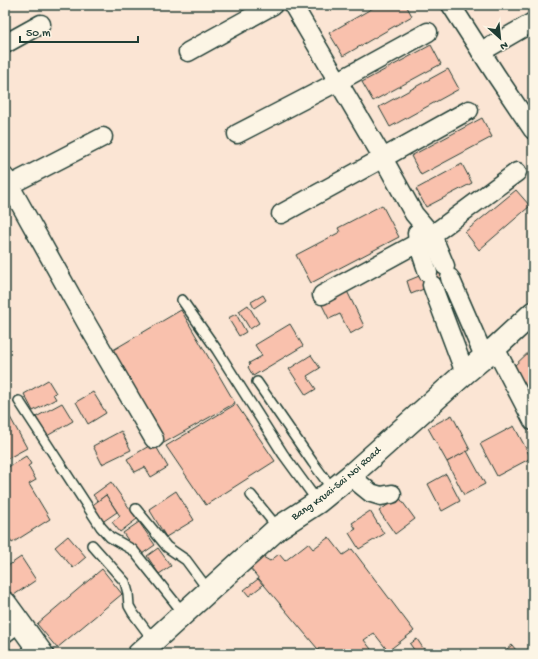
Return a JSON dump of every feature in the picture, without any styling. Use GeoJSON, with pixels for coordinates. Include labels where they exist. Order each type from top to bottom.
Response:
{"type":"FeatureCollection","features":[{"type":"Feature","properties":{"kind":"main road","name":"Bang Kruai-Sai Noi Road"},"geometry":{"type":"LineString","coordinates":[[145,650],[278,528],[326,496],[350,476],[533,313]]}},
{"type":"Feature","properties":{"kind":"main road"},"geometry":{"type":"LineString","coordinates":[[5,603],[12,628],[42,654]]}},
{"type":"Feature","properties":{"kind":"street"},"geometry":{"type":"LineString","coordinates":[[188,52],[273,5]]}},
{"type":"Feature","properties":{"kind":"street"},"geometry":{"type":"LineString","coordinates":[[451,5],[533,130]]}},
{"type":"Feature","properties":{"kind":"street"},"geometry":{"type":"LineString","coordinates":[[299,7],[414,214],[425,239],[447,272],[489,352],[533,422]]}},
{"type":"Feature","properties":{"kind":"street"},"geometry":{"type":"LineString","coordinates":[[481,52],[533,22]]}},
{"type":"Feature","properties":{"kind":"street"},"geometry":{"type":"LineString","coordinates":[[5,44],[41,24]]}},
{"type":"Feature","properties":{"kind":"street"},"geometry":{"type":"LineString","coordinates":[[237,134],[339,81],[428,32]]}},
{"type":"Feature","properties":{"kind":"street"},"geometry":{"type":"LineString","coordinates":[[281,214],[469,110]]}},
{"type":"Feature","properties":{"kind":"street"},"geometry":{"type":"LineString","coordinates":[[103,136],[7,181],[154,440]]}},
{"type":"Feature","properties":{"kind":"street"},"geometry":{"type":"LineString","coordinates":[[322,295],[425,239],[517,172]]}},
{"type":"Feature","properties":{"kind":"street"},"geometry":{"type":"LineString","coordinates":[[425,239],[430,279],[465,373]]}},
{"type":"Feature","properties":{"kind":"street"},"geometry":{"type":"LineString","coordinates":[[350,476],[371,493],[381,496],[392,494]]}},
{"type":"Feature","properties":{"kind":"lane"},"geometry":{"type":"LineString","coordinates":[[182,300],[217,350],[283,454],[326,496]]}},
{"type":"Feature","properties":{"kind":"lane"},"geometry":{"type":"LineString","coordinates":[[258,382],[313,464],[326,496]]}},
{"type":"Feature","properties":{"kind":"lane"},"geometry":{"type":"LineString","coordinates":[[19,401],[101,527],[110,537],[133,550],[184,614]]}},
{"type":"Feature","properties":{"kind":"lane"},"geometry":{"type":"LineString","coordinates":[[251,495],[278,528]]}},
{"type":"Feature","properties":{"kind":"lane"},"geometry":{"type":"LineString","coordinates":[[136,509],[167,547],[186,560],[209,591]]}},
{"type":"Feature","properties":{"kind":"lane"},"geometry":{"type":"LineString","coordinates":[[92,545],[124,582],[128,593],[129,606],[133,613],[145,650]]}},
{"type":"Feature","properties":{"kind":"building"},"geometry":{"type":"Polygon","coordinates":[[[378,5],[406,5],[412,16],[343,56],[329,33],[378,5]]]}},
{"type":"Feature","properties":{"kind":"building"},"geometry":{"type":"Polygon","coordinates":[[[431,45],[441,64],[373,101],[362,82],[431,45]]]}},
{"type":"Feature","properties":{"kind":"building"},"geometry":{"type":"Polygon","coordinates":[[[448,69],[459,89],[390,127],[379,107],[448,69]]]}},
{"type":"Feature","properties":{"kind":"building"},"geometry":{"type":"Polygon","coordinates":[[[482,118],[492,137],[421,175],[411,156],[482,118]]]}},
{"type":"Feature","properties":{"kind":"building"},"geometry":{"type":"Polygon","coordinates":[[[462,164],[472,183],[426,207],[416,189],[462,164]]]}},
{"type":"Feature","properties":{"kind":"building"},"geometry":{"type":"Polygon","coordinates":[[[516,190],[530,206],[479,250],[465,232],[516,190]]]}},
{"type":"Feature","properties":{"kind":"building"},"geometry":{"type":"Polygon","coordinates":[[[382,205],[399,237],[311,283],[296,255],[340,232],[338,228],[382,205]]]}},
{"type":"Feature","properties":{"kind":"building"},"geometry":{"type":"Polygon","coordinates":[[[451,263],[457,276],[411,294],[407,281],[451,263]]]}},
{"type":"Feature","properties":{"kind":"building"},"geometry":{"type":"Polygon","coordinates":[[[347,291],[364,326],[350,334],[340,314],[329,319],[321,303],[347,291]]]}},
{"type":"Feature","properties":{"kind":"building"},"geometry":{"type":"Polygon","coordinates":[[[263,295],[266,300],[254,308],[251,302],[263,295]]]}},
{"type":"Feature","properties":{"kind":"building"},"geometry":{"type":"Polygon","coordinates":[[[248,305],[259,323],[250,329],[239,311],[248,305]]]}},
{"type":"Feature","properties":{"kind":"building"},"geometry":{"type":"Polygon","coordinates":[[[181,310],[235,403],[162,444],[108,353],[181,310]]]}},
{"type":"Feature","properties":{"kind":"building"},"geometry":{"type":"Polygon","coordinates":[[[236,314],[246,332],[239,336],[228,318],[236,314]]]}},
{"type":"Feature","properties":{"kind":"building"},"geometry":{"type":"Polygon","coordinates":[[[290,324],[303,346],[253,376],[248,367],[250,365],[249,363],[262,356],[255,345],[290,324]]]}},
{"type":"Feature","properties":{"kind":"building"},"geometry":{"type":"Polygon","coordinates":[[[533,348],[533,408],[513,367],[533,348]]]}},
{"type":"Feature","properties":{"kind":"building"},"geometry":{"type":"Polygon","coordinates":[[[311,355],[320,368],[307,376],[316,389],[306,395],[289,369],[311,355]]]}},
{"type":"Feature","properties":{"kind":"building"},"geometry":{"type":"Polygon","coordinates":[[[48,380],[56,393],[53,394],[56,399],[33,411],[24,394],[48,380]]]}},
{"type":"Feature","properties":{"kind":"building"},"geometry":{"type":"Polygon","coordinates":[[[93,392],[106,413],[88,424],[76,402],[93,392]]]}},
{"type":"Feature","properties":{"kind":"building"},"geometry":{"type":"Polygon","coordinates":[[[62,403],[73,421],[47,436],[36,417],[62,403]]]}},
{"type":"Feature","properties":{"kind":"building"},"geometry":{"type":"Polygon","coordinates":[[[236,404],[275,461],[206,505],[166,446],[236,404]]]}},
{"type":"Feature","properties":{"kind":"building"},"geometry":{"type":"Polygon","coordinates":[[[5,408],[27,448],[5,460],[5,408]]]}},
{"type":"Feature","properties":{"kind":"building"},"geometry":{"type":"Polygon","coordinates":[[[452,415],[470,450],[447,462],[428,428],[452,415]]]}},
{"type":"Feature","properties":{"kind":"building"},"geometry":{"type":"Polygon","coordinates":[[[514,426],[531,458],[497,476],[480,444],[514,426]]]}},
{"type":"Feature","properties":{"kind":"building"},"geometry":{"type":"Polygon","coordinates":[[[121,431],[131,450],[102,464],[93,446],[121,431]]]}},
{"type":"Feature","properties":{"kind":"building"},"geometry":{"type":"Polygon","coordinates":[[[154,443],[168,467],[151,477],[145,467],[135,472],[127,459],[154,443]]]}},
{"type":"Feature","properties":{"kind":"building"},"geometry":{"type":"Polygon","coordinates":[[[467,451],[485,484],[464,495],[447,462],[467,451]]]}},
{"type":"Feature","properties":{"kind":"building"},"geometry":{"type":"Polygon","coordinates":[[[26,456],[31,464],[28,466],[36,480],[29,484],[50,519],[12,543],[5,532],[5,469],[26,456]]]}},
{"type":"Feature","properties":{"kind":"building"},"geometry":{"type":"Polygon","coordinates":[[[446,474],[460,501],[442,511],[428,484],[446,474]]]}},
{"type":"Feature","properties":{"kind":"building"},"geometry":{"type":"Polygon","coordinates":[[[111,482],[137,519],[120,532],[112,522],[120,516],[106,495],[98,501],[93,495],[111,482]]]}},
{"type":"Feature","properties":{"kind":"building"},"geometry":{"type":"Polygon","coordinates":[[[176,491],[194,520],[166,537],[149,509],[176,491]]]}},
{"type":"Feature","properties":{"kind":"building"},"geometry":{"type":"Polygon","coordinates":[[[106,495],[117,512],[101,523],[90,507],[106,495]]]}},
{"type":"Feature","properties":{"kind":"building"},"geometry":{"type":"Polygon","coordinates":[[[399,497],[415,519],[395,534],[379,511],[399,497]]]}},
{"type":"Feature","properties":{"kind":"building"},"geometry":{"type":"Polygon","coordinates":[[[370,511],[384,534],[359,549],[349,533],[356,529],[352,523],[370,511]]]}},
{"type":"Feature","properties":{"kind":"building"},"geometry":{"type":"Polygon","coordinates":[[[139,522],[155,545],[139,556],[123,533],[139,522]]]}},
{"type":"Feature","properties":{"kind":"building"},"geometry":{"type":"Polygon","coordinates":[[[68,536],[86,557],[73,568],[55,547],[68,536]]]}},
{"type":"Feature","properties":{"kind":"building"},"geometry":{"type":"Polygon","coordinates":[[[329,537],[343,555],[352,549],[414,631],[388,651],[374,633],[364,640],[374,653],[373,654],[322,654],[249,567],[263,557],[270,561],[279,554],[285,561],[308,543],[313,549],[329,537]]]}},
{"type":"Feature","properties":{"kind":"building"},"geometry":{"type":"Polygon","coordinates":[[[158,548],[171,566],[159,574],[147,556],[158,548]]]}},
{"type":"Feature","properties":{"kind":"building"},"geometry":{"type":"Polygon","coordinates":[[[21,557],[36,580],[11,597],[5,589],[5,568],[21,557]]]}},
{"type":"Feature","properties":{"kind":"building"},"geometry":{"type":"Polygon","coordinates":[[[102,569],[122,594],[57,648],[37,624],[102,569]]]}},
{"type":"Feature","properties":{"kind":"building"},"geometry":{"type":"Polygon","coordinates":[[[258,579],[263,585],[249,596],[244,590],[258,579]]]}},
{"type":"Feature","properties":{"kind":"building"},"geometry":{"type":"Polygon","coordinates":[[[417,639],[427,654],[417,654],[410,644],[417,639]]]}},
{"type":"Feature","properties":{"kind":"building"},"geometry":{"type":"Polygon","coordinates":[[[512,645],[519,654],[501,654],[512,645]]]}}]}
